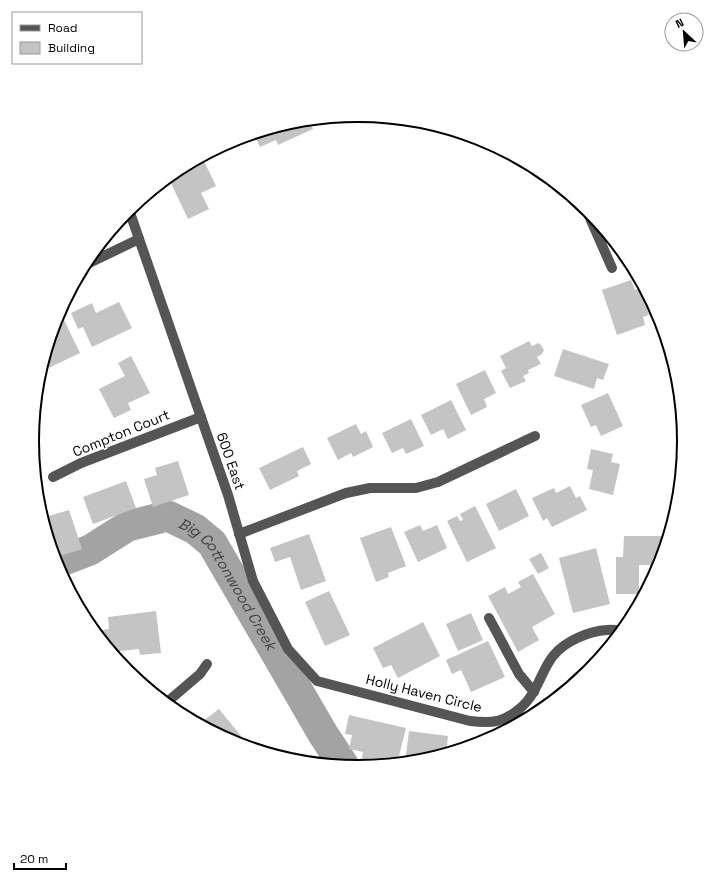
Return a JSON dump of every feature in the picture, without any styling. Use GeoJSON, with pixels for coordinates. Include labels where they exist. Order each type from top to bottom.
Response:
{"type":"FeatureCollection","features":[{"type":"Feature","properties":{"kind":"street","name":"600 East"},"geometry":{"type":"LineString","coordinates":[[131,217],[228,495],[253,581],[288,649],[318,681],[347,688]]}},
{"type":"Feature","properties":{"kind":"street"},"geometry":{"type":"LineString","coordinates":[[596,229],[612,268]]}},
{"type":"Feature","properties":{"kind":"street"},"geometry":{"type":"LineString","coordinates":[[96,260],[138,239]]}},
{"type":"Feature","properties":{"kind":"street","name":"Compton Court"},"geometry":{"type":"LineString","coordinates":[[54,477],[81,463],[201,417]]}},
{"type":"Feature","properties":{"kind":"street"},"geometry":{"type":"LineString","coordinates":[[239,534],[346,493],[375,488],[416,488],[438,482],[535,436]]}},
{"type":"Feature","properties":{"kind":"street"},"geometry":{"type":"LineString","coordinates":[[489,618],[519,674],[534,692]]}},
{"type":"Feature","properties":{"kind":"street","name":"Holly Haven Circle"},"geometry":{"type":"LineString","coordinates":[[347,688],[470,721],[499,721],[514,713],[526,703],[534,692],[546,666],[562,646],[594,632],[608,629],[615,630]]}},
{"type":"Feature","properties":{"kind":"street"},"geometry":{"type":"LineString","coordinates":[[171,700],[200,674],[207,664]]}},
{"type":"Feature","properties":{"kind":"building"},"geometry":{"type":"Polygon","coordinates":[[[312,126],[313,129],[278,145],[276,140],[260,147],[256,139],[275,133],[312,126]]]}},
{"type":"Feature","properties":{"kind":"building"},"geometry":{"type":"Polygon","coordinates":[[[204,162],[216,186],[201,193],[209,209],[188,219],[171,183],[204,162]]]}},
{"type":"Feature","properties":{"kind":"building"},"geometry":{"type":"Polygon","coordinates":[[[631,280],[635,290],[638,289],[644,300],[649,315],[643,317],[645,325],[617,335],[602,290],[631,280]]]}},
{"type":"Feature","properties":{"kind":"building"},"geometry":{"type":"Polygon","coordinates":[[[119,302],[132,328],[92,347],[83,327],[78,329],[71,313],[92,303],[96,313],[119,302]]]}},
{"type":"Feature","properties":{"kind":"building"},"geometry":{"type":"Polygon","coordinates":[[[63,318],[80,353],[48,368],[63,318]]]}},
{"type":"Feature","properties":{"kind":"building"},"geometry":{"type":"Polygon","coordinates":[[[529,341],[532,346],[538,343],[544,350],[542,354],[537,357],[541,364],[528,370],[529,373],[523,376],[526,381],[510,388],[501,371],[506,368],[500,356],[529,341]]]}},
{"type":"Feature","properties":{"kind":"building"},"geometry":{"type":"Polygon","coordinates":[[[563,349],[609,364],[603,380],[597,378],[594,389],[554,376],[563,349]]]}},
{"type":"Feature","properties":{"kind":"building"},"geometry":{"type":"Polygon","coordinates":[[[131,356],[150,393],[128,403],[131,410],[114,418],[99,389],[125,376],[118,363],[131,356]]]}},
{"type":"Feature","properties":{"kind":"building"},"geometry":{"type":"Polygon","coordinates":[[[485,370],[496,393],[484,399],[487,407],[471,415],[456,384],[485,370]]]}},
{"type":"Feature","properties":{"kind":"building"},"geometry":{"type":"Polygon","coordinates":[[[608,393],[623,426],[601,436],[596,425],[591,427],[581,405],[608,393]]]}},
{"type":"Feature","properties":{"kind":"building"},"geometry":{"type":"Polygon","coordinates":[[[451,400],[466,430],[448,439],[443,429],[431,435],[421,415],[451,400]]]}},
{"type":"Feature","properties":{"kind":"building"},"geometry":{"type":"Polygon","coordinates":[[[411,419],[424,446],[406,454],[403,448],[392,453],[382,433],[411,419]]]}},
{"type":"Feature","properties":{"kind":"building"},"geometry":{"type":"Polygon","coordinates":[[[356,424],[361,434],[366,431],[373,447],[353,457],[351,453],[338,460],[327,438],[356,424]]]}},
{"type":"Feature","properties":{"kind":"building"},"geometry":{"type":"Polygon","coordinates":[[[303,447],[311,464],[297,471],[299,476],[270,490],[259,468],[303,447]]]}},
{"type":"Feature","properties":{"kind":"building"},"geometry":{"type":"Polygon","coordinates":[[[591,449],[613,454],[611,462],[620,464],[613,495],[589,489],[593,470],[587,469],[591,449]]]}},
{"type":"Feature","properties":{"kind":"building"},"geometry":{"type":"Polygon","coordinates":[[[178,461],[189,495],[153,507],[144,479],[157,475],[155,468],[178,461]]]}},
{"type":"Feature","properties":{"kind":"building"},"geometry":{"type":"Polygon","coordinates":[[[126,481],[136,508],[93,524],[83,497],[126,481]]]}},
{"type":"Feature","properties":{"kind":"building"},"geometry":{"type":"Polygon","coordinates":[[[570,486],[576,498],[580,496],[587,510],[552,527],[547,518],[543,521],[532,498],[554,488],[556,493],[570,486]]]}},
{"type":"Feature","properties":{"kind":"building"},"geometry":{"type":"Polygon","coordinates":[[[516,489],[529,516],[499,531],[486,504],[516,489]]]}},
{"type":"Feature","properties":{"kind":"building"},"geometry":{"type":"Polygon","coordinates":[[[475,506],[496,548],[467,562],[447,521],[457,516],[460,521],[463,520],[460,514],[475,506]]]}},
{"type":"Feature","properties":{"kind":"building"},"geometry":{"type":"Polygon","coordinates":[[[69,510],[82,549],[60,556],[48,516],[69,510]]]}},
{"type":"Feature","properties":{"kind":"building"},"geometry":{"type":"Polygon","coordinates":[[[420,525],[423,531],[437,525],[447,548],[418,562],[404,532],[420,525]]]}},
{"type":"Feature","properties":{"kind":"building"},"geometry":{"type":"Polygon","coordinates":[[[391,527],[406,566],[388,573],[389,577],[376,582],[360,538],[391,527]]]}},
{"type":"Feature","properties":{"kind":"building"},"geometry":{"type":"Polygon","coordinates":[[[309,534],[326,581],[301,590],[290,557],[275,562],[270,548],[309,534]]]}},
{"type":"Feature","properties":{"kind":"building"},"geometry":{"type":"Polygon","coordinates":[[[624,536],[662,536],[653,565],[639,565],[638,594],[616,594],[616,557],[623,557],[624,536]]]}},
{"type":"Feature","properties":{"kind":"building"},"geometry":{"type":"Polygon","coordinates":[[[596,548],[610,604],[573,613],[559,558],[596,548]]]}},
{"type":"Feature","properties":{"kind":"building"},"geometry":{"type":"Polygon","coordinates":[[[541,553],[549,568],[538,574],[529,559],[541,553]]]}},
{"type":"Feature","properties":{"kind":"building"},"geometry":{"type":"Polygon","coordinates":[[[533,574],[555,614],[532,627],[539,640],[518,652],[488,596],[505,587],[508,594],[521,587],[518,582],[533,574]]]}},
{"type":"Feature","properties":{"kind":"building"},"geometry":{"type":"Polygon","coordinates":[[[329,591],[350,635],[325,646],[305,602],[329,591]]]}},
{"type":"Feature","properties":{"kind":"building"},"geometry":{"type":"Polygon","coordinates":[[[156,611],[161,653],[140,655],[139,649],[117,651],[101,630],[109,629],[108,617],[156,611]]]}},
{"type":"Feature","properties":{"kind":"building"},"geometry":{"type":"Polygon","coordinates":[[[471,613],[483,640],[458,651],[446,624],[471,613]]]}},
{"type":"Feature","properties":{"kind":"building"},"geometry":{"type":"Polygon","coordinates":[[[423,622],[440,656],[398,678],[391,665],[383,668],[373,648],[423,622]]]}},
{"type":"Feature","properties":{"kind":"building"},"geometry":{"type":"Polygon","coordinates":[[[488,641],[505,677],[471,692],[461,670],[452,674],[446,660],[488,641]]]}},
{"type":"Feature","properties":{"kind":"building"},"geometry":{"type":"Polygon","coordinates":[[[219,709],[244,739],[217,728],[203,721],[219,709]]]}},
{"type":"Feature","properties":{"kind":"building"},"geometry":{"type":"Polygon","coordinates":[[[349,715],[406,728],[398,758],[361,760],[363,752],[349,749],[352,735],[345,734],[349,715]]]}},
{"type":"Feature","properties":{"kind":"building"},"geometry":{"type":"Polygon","coordinates":[[[409,731],[448,736],[447,748],[406,757],[409,731]]]}},
{"type":"Feature","properties":{"kind":"waterway","name":"Big Cottonwood Creek"},"geometry":{"type":"LineString","coordinates":[[62,561],[90,550],[128,526],[168,516],[195,529],[212,543],[323,734],[340,760]]}}]}
